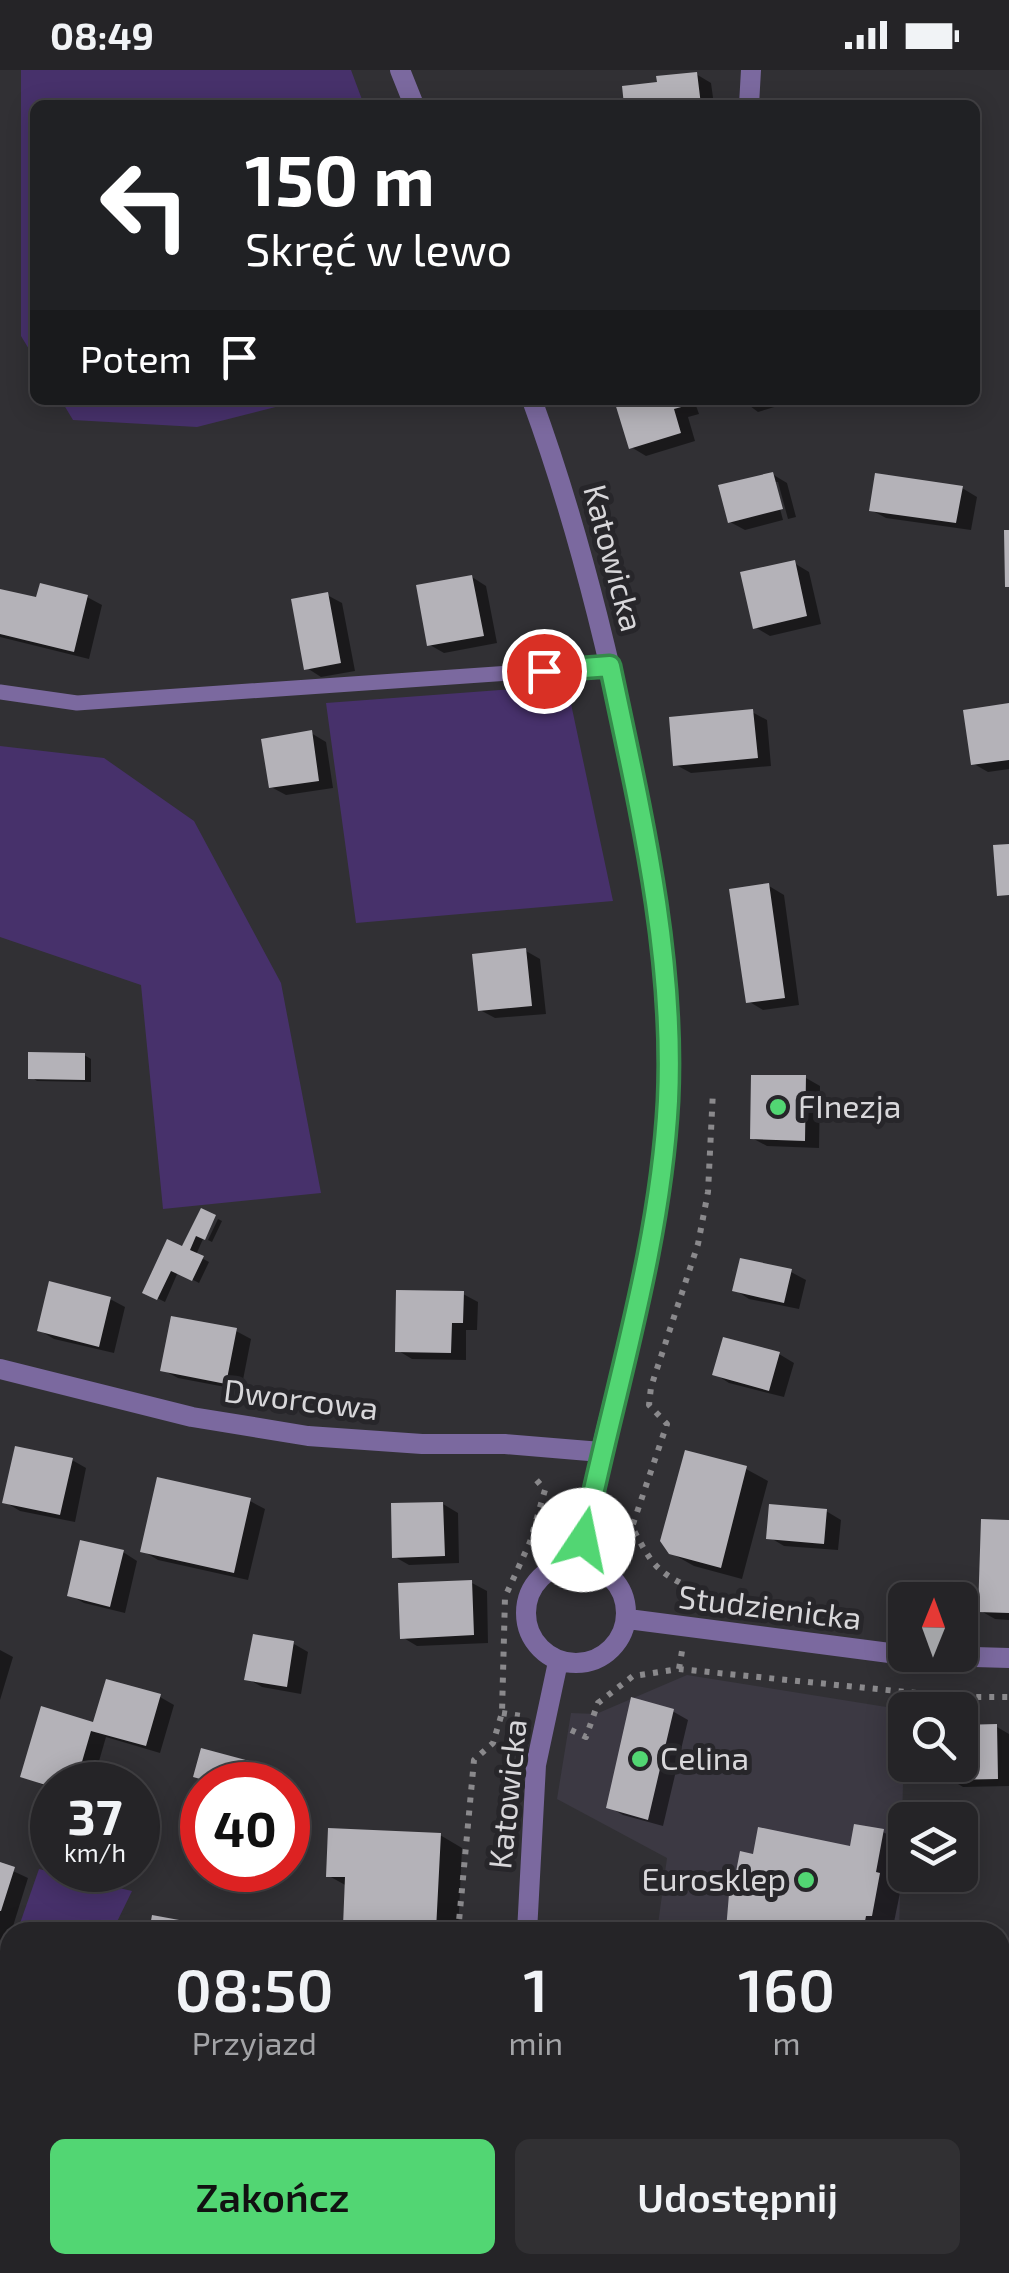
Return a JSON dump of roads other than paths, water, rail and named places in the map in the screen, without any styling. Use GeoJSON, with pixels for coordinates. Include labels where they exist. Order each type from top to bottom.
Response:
{"type":"FeatureCollection","features":[{"type":"Feature","properties":{"kind":"street"},"geometry":{"type":"LineString","coordinates":[[400,70],[412,100]]}},
{"type":"Feature","properties":{"kind":"street"},"geometry":{"type":"LineString","coordinates":[[749,100],[751,70]]}},
{"type":"Feature","properties":{"kind":"street","name":"Katowicka"},"geometry":{"type":"LineString","coordinates":[[534,405],[562,486],[610,666],[648,848],[666,976],[668,1099],[660,1187],[646,1273],[601,1452],[579,1562]]}},
{"type":"Feature","properties":{"kind":"street","name":"Dworcowa"},"geometry":{"type":"LineString","coordinates":[[0,1368],[192,1416],[308,1436],[601,1452]]}},
{"type":"Feature","properties":{"kind":"street"},"geometry":{"type":"LineString","coordinates":[[579,1562],[599,1568],[618,1584],[628,1620],[617,1644],[600,1659],[579,1664],[558,1662],[542,1651],[526,1618],[533,1586],[543,1575],[560,1565],[579,1562]]}},
{"type":"Feature","properties":{"kind":"street","name":"Studzienicka"},"geometry":{"type":"LineString","coordinates":[[628,1620],[888,1653]]}},
{"type":"Feature","properties":{"kind":"street","name":"Studzienicka"},"geometry":{"type":"LineString","coordinates":[[978,1657],[1009,1658]]}},
{"type":"Feature","properties":{"kind":"street","name":"Katowicka"},"geometry":{"type":"LineString","coordinates":[[528,1922],[536,1765],[558,1662]]}},
{"type":"Feature","properties":{"kind":"lane"},"geometry":{"type":"LineString","coordinates":[[0,692],[77,702],[610,666]]}},
{"type":"Feature","properties":{"kind":"place","name":"FInezja"},"geometry":{"type":"Point","coordinates":[778,1107]}},
{"type":"Feature","properties":{"kind":"place","name":"Celina"},"geometry":{"type":"Point","coordinates":[640,1759]}},
{"type":"Feature","properties":{"kind":"place","name":"Eurosklep"},"geometry":{"type":"Point","coordinates":[806,1880]}}]}
